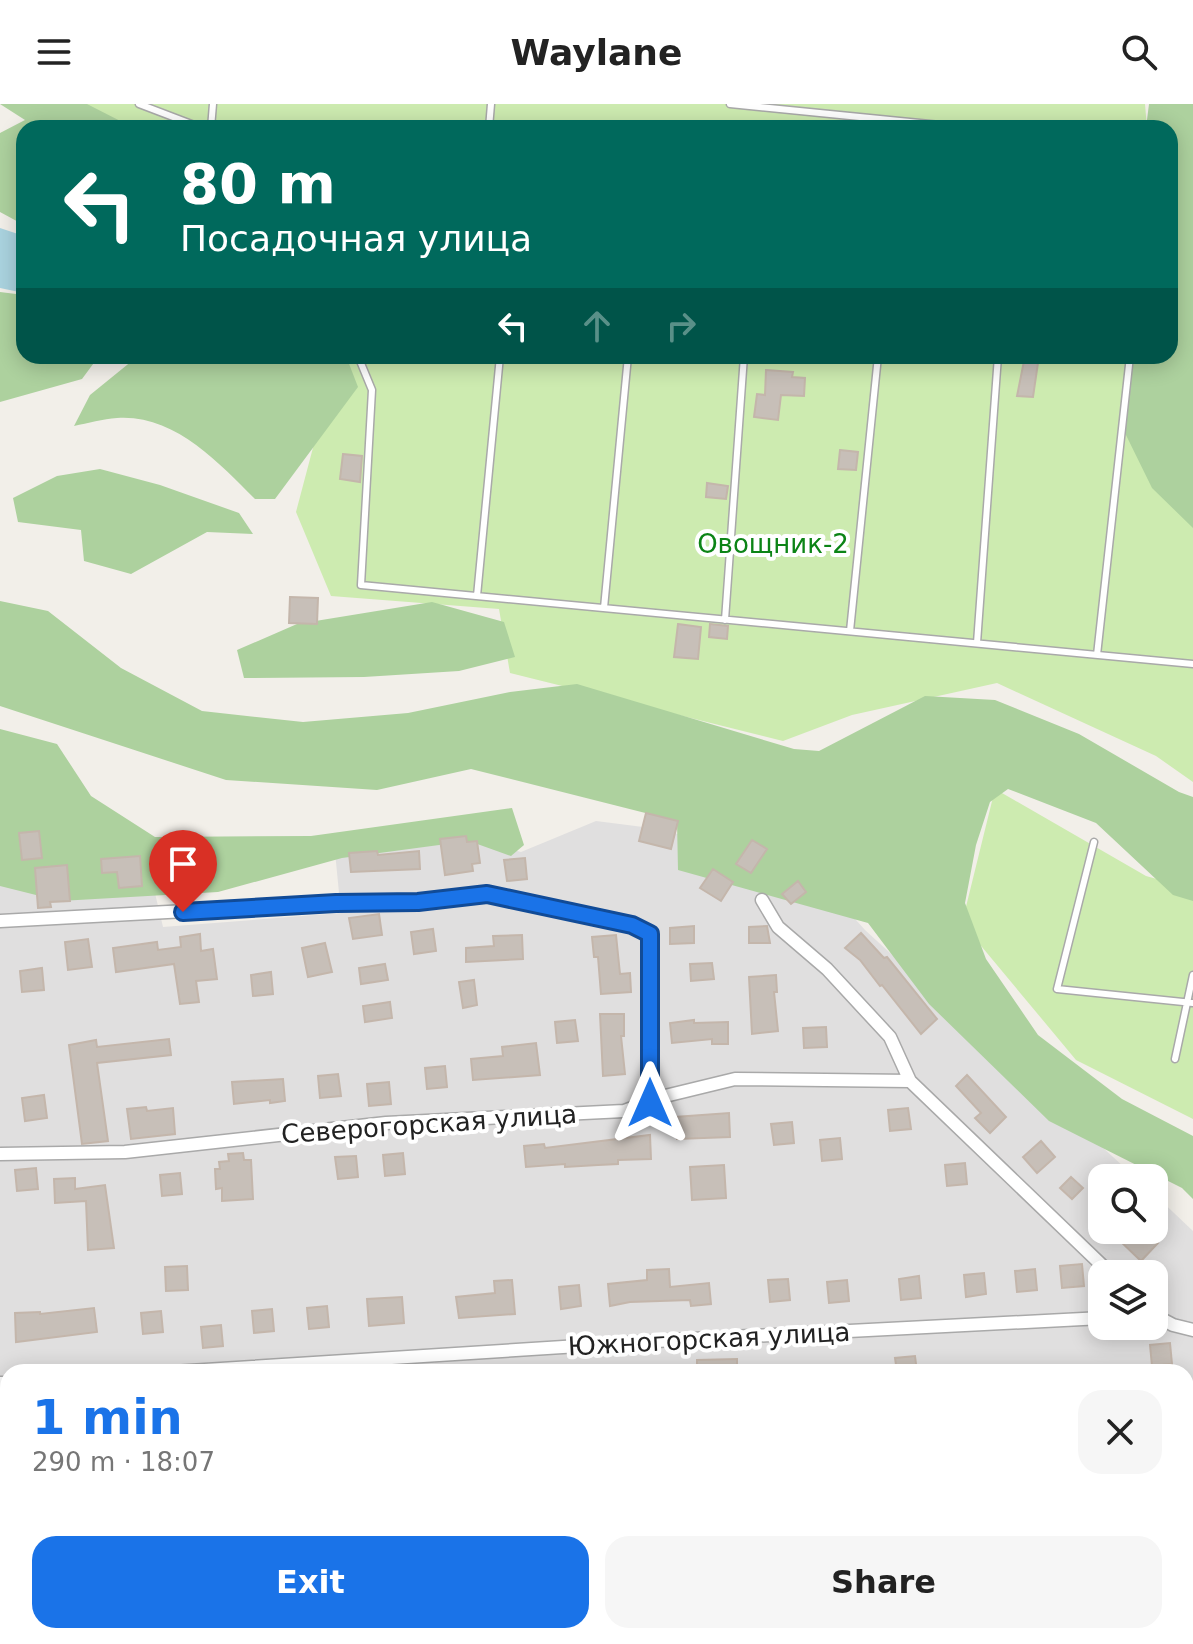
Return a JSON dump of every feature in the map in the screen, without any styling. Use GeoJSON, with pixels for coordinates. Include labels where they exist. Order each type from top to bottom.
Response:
{"type":"FeatureCollection","features":[{"type":"Feature","properties":{"kind":"street"},"geometry":{"type":"LineString","coordinates":[[0,921],[336,903],[418,902],[487,894],[632,925],[650,934],[650,1103]]}},
{"type":"Feature","properties":{"kind":"street"},"geometry":{"type":"LineString","coordinates":[[762,900],[778,927],[827,969],[890,1037],[910,1081],[1096,1260]]}},
{"type":"Feature","properties":{"kind":"street","name":"Северогорская улица"},"geometry":{"type":"LineString","coordinates":[[0,1154],[125,1152],[386,1123],[624,1111],[661,1097],[735,1079],[910,1081]]}},
{"type":"Feature","properties":{"kind":"street","name":"Южногорская улица"},"geometry":{"type":"LineString","coordinates":[[298,1364],[673,1340],[1088,1319]]}},
{"type":"Feature","properties":{"kind":"street"},"geometry":{"type":"LineString","coordinates":[[1168,1322],[1193,1330]]}},
{"type":"Feature","properties":{"kind":"lane"},"geometry":{"type":"LineString","coordinates":[[139,104],[181,120]]}},
{"type":"Feature","properties":{"kind":"lane"},"geometry":{"type":"LineString","coordinates":[[730,104],[890,120]]}},
{"type":"Feature","properties":{"kind":"lane"},"geometry":{"type":"LineString","coordinates":[[361,364],[372,390],[361,585],[1193,664]]}},
{"type":"Feature","properties":{"kind":"lane"},"geometry":{"type":"LineString","coordinates":[[477,596],[499,364]]}},
{"type":"Feature","properties":{"kind":"lane"},"geometry":{"type":"LineString","coordinates":[[604,608],[627,364]]}},
{"type":"Feature","properties":{"kind":"lane"},"geometry":{"type":"LineString","coordinates":[[725,620],[743,364]]}},
{"type":"Feature","properties":{"kind":"lane"},"geometry":{"type":"LineString","coordinates":[[850,631],[877,364]]}},
{"type":"Feature","properties":{"kind":"lane"},"geometry":{"type":"LineString","coordinates":[[977,643],[997,364]]}},
{"type":"Feature","properties":{"kind":"lane"},"geometry":{"type":"LineString","coordinates":[[1097,655],[1129,364]]}},
{"type":"Feature","properties":{"kind":"lane"},"geometry":{"type":"LineString","coordinates":[[1094,842],[1057,989],[1190,1002]]}},
{"type":"Feature","properties":{"kind":"lane"},"geometry":{"type":"LineString","coordinates":[[1175,1059],[1190,1002],[1193,975]]}},
{"type":"Feature","properties":{"kind":"shaded area"},"geometry":{"type":"Polygon","coordinates":[[[596,821],[651,828],[804,862],[865,930],[1121,1164],[1088,1164],[1088,1244],[1168,1244],[1168,1207],[1193,1231],[1193,1364],[0,1364],[0,848],[145,851],[163,927],[341,913],[335,852],[469,838],[521,852],[596,821]]]}},
{"type":"Feature","properties":{"kind":"green space"},"geometry":{"type":"Polygon","coordinates":[[[0,104],[87,104],[118,120],[25,120],[0,104]]]}},
{"type":"Feature","properties":{"kind":"green space"},"geometry":{"type":"Polygon","coordinates":[[[70,104],[1145,104],[1146,120],[103,120],[70,104]]]}},
{"type":"Feature","properties":{"kind":"green space"},"geometry":{"type":"Polygon","coordinates":[[[1149,104],[1193,104],[1193,528],[1152,488],[1125,433],[1133,364],[1178,364],[1178,120],[1147,120],[1149,104]]]}},
{"type":"Feature","properties":{"kind":"green space"},"geometry":{"type":"Polygon","coordinates":[[[16,125],[16,221],[0,212],[0,133],[16,125]]]}},
{"type":"Feature","properties":{"kind":"green space"},"geometry":{"type":"Polygon","coordinates":[[[0,292],[16,294],[16,364],[93,364],[82,379],[0,402],[0,292]]]}},
{"type":"Feature","properties":{"kind":"green space"},"geometry":{"type":"Polygon","coordinates":[[[128,364],[349,364],[358,387],[275,499],[255,499],[194,443],[157,424],[117,418],[74,426],[90,395],[128,364]]]}},
{"type":"Feature","properties":{"kind":"green space","name":"Овощник-2"},"geometry":{"type":"Polygon","coordinates":[[[330,364],[1169,364],[1193,396],[1193,782],[1156,756],[997,683],[852,715],[783,741],[510,673],[499,609],[331,596],[296,512],[333,372],[330,364]]]}},
{"type":"Feature","properties":{"kind":"green space"},"geometry":{"type":"Polygon","coordinates":[[[100,469],[160,485],[239,513],[253,534],[207,532],[131,574],[84,561],[81,530],[18,522],[13,498],[57,476],[100,469]]]}},
{"type":"Feature","properties":{"kind":"green space"},"geometry":{"type":"Polygon","coordinates":[[[0,601],[48,611],[121,668],[202,711],[303,722],[408,713],[510,692],[577,684],[794,749],[819,751],[925,696],[995,700],[1079,734],[1193,797],[1193,901],[1173,895],[1096,823],[1008,789],[990,802],[976,845],[965,903],[986,959],[1038,1035],[1122,1099],[1193,1136],[1193,1199],[1182,1188],[1168,1181],[1168,1164],[1134,1164],[1049,1121],[929,1004],[868,923],[678,870],[677,821],[471,769],[377,790],[226,780],[0,706],[0,601]]]}},
{"type":"Feature","properties":{"kind":"green space"},"geometry":{"type":"Polygon","coordinates":[[[432,602],[504,622],[515,657],[459,671],[364,677],[244,678],[237,650],[297,624],[432,602]]]}},
{"type":"Feature","properties":{"kind":"green space"},"geometry":{"type":"Polygon","coordinates":[[[0,729],[57,744],[91,796],[155,837],[311,836],[512,808],[524,845],[511,856],[469,841],[342,858],[218,892],[60,901],[0,886],[0,729]]]}},
{"type":"Feature","properties":{"kind":"green space"},"geometry":{"type":"Polygon","coordinates":[[[995,789],[1146,876],[1193,889],[1193,1119],[1076,1060],[962,923],[995,789]]]}},
{"type":"Feature","properties":{"kind":"water"},"geometry":{"type":"Polygon","coordinates":[[[0,228],[16,233],[16,291],[0,288],[0,228]]]}},
{"type":"Feature","properties":{"kind":"building"},"geometry":{"type":"Polygon","coordinates":[[[1023,364],[1038,364],[1033,397],[1017,396],[1023,364]]]}},
{"type":"Feature","properties":{"kind":"building"},"geometry":{"type":"Polygon","coordinates":[[[766,370],[793,372],[792,377],[805,378],[804,396],[781,395],[778,420],[754,417],[757,394],[765,395],[766,370]]]}},
{"type":"Feature","properties":{"kind":"building"},"geometry":{"type":"Polygon","coordinates":[[[840,450],[858,452],[856,470],[838,469],[840,450]]]}},
{"type":"Feature","properties":{"kind":"building"},"geometry":{"type":"Polygon","coordinates":[[[343,454],[362,456],[360,482],[340,479],[343,454]]]}},
{"type":"Feature","properties":{"kind":"building"},"geometry":{"type":"Polygon","coordinates":[[[707,483],[728,486],[726,499],[706,497],[707,483]]]}},
{"type":"Feature","properties":{"kind":"building"},"geometry":{"type":"Polygon","coordinates":[[[290,597],[318,598],[317,624],[289,623],[290,597]]]}},
{"type":"Feature","properties":{"kind":"building"},"geometry":{"type":"Polygon","coordinates":[[[678,624],[701,627],[698,659],[674,657],[678,624]]]}},
{"type":"Feature","properties":{"kind":"building"},"geometry":{"type":"Polygon","coordinates":[[[710,624],[728,626],[727,639],[709,637],[710,624]]]}},
{"type":"Feature","properties":{"kind":"building"},"geometry":{"type":"Polygon","coordinates":[[[646,813],[678,821],[671,849],[639,841],[646,813]]]}},
{"type":"Feature","properties":{"kind":"building"},"geometry":{"type":"Polygon","coordinates":[[[39,831],[42,858],[22,860],[19,833],[39,831]]]}},
{"type":"Feature","properties":{"kind":"building"},"geometry":{"type":"Polygon","coordinates":[[[466,836],[467,842],[477,841],[480,863],[472,864],[473,871],[445,875],[440,839],[466,836]]]}},
{"type":"Feature","properties":{"kind":"building"},"geometry":{"type":"Polygon","coordinates":[[[752,840],[767,849],[751,873],[736,864],[752,840]]]}},
{"type":"Feature","properties":{"kind":"building"},"geometry":{"type":"Polygon","coordinates":[[[377,851],[378,855],[419,851],[420,869],[351,872],[349,853],[377,851]]]}},
{"type":"Feature","properties":{"kind":"building"},"geometry":{"type":"Polygon","coordinates":[[[140,856],[142,886],[119,888],[117,872],[102,873],[101,859],[140,856]]]}},
{"type":"Feature","properties":{"kind":"building"},"geometry":{"type":"Polygon","coordinates":[[[525,858],[527,879],[507,881],[504,860],[525,858]]]}},
{"type":"Feature","properties":{"kind":"building"},"geometry":{"type":"Polygon","coordinates":[[[67,865],[70,901],[50,902],[51,907],[38,908],[35,868],[67,865]]]}},
{"type":"Feature","properties":{"kind":"building"},"geometry":{"type":"Polygon","coordinates":[[[713,869],[733,882],[721,901],[700,888],[713,869]]]}},
{"type":"Feature","properties":{"kind":"building"},"geometry":{"type":"Polygon","coordinates":[[[798,881],[806,892],[791,904],[782,894],[798,881]]]}},
{"type":"Feature","properties":{"kind":"building"},"geometry":{"type":"Polygon","coordinates":[[[379,914],[382,935],[353,939],[349,918],[379,914]]]}},
{"type":"Feature","properties":{"kind":"building"},"geometry":{"type":"Polygon","coordinates":[[[694,926],[694,943],[670,944],[670,928],[694,926]]]}},
{"type":"Feature","properties":{"kind":"building"},"geometry":{"type":"Polygon","coordinates":[[[767,926],[770,943],[749,943],[749,927],[767,926]]]}},
{"type":"Feature","properties":{"kind":"building"},"geometry":{"type":"Polygon","coordinates":[[[433,929],[436,951],[414,954],[411,932],[433,929]]]}},
{"type":"Feature","properties":{"kind":"building"},"geometry":{"type":"Polygon","coordinates":[[[861,933],[884,958],[887,957],[937,1019],[921,1034],[860,960],[845,948],[861,933]]]}},
{"type":"Feature","properties":{"kind":"building"},"geometry":{"type":"Polygon","coordinates":[[[200,934],[201,951],[213,949],[217,979],[196,981],[199,1002],[180,1004],[174,964],[116,972],[113,948],[157,942],[158,950],[181,947],[180,937],[200,934]]]}},
{"type":"Feature","properties":{"kind":"building"},"geometry":{"type":"Polygon","coordinates":[[[522,935],[523,959],[466,962],[466,948],[494,946],[493,936],[522,935]]]}},
{"type":"Feature","properties":{"kind":"building"},"geometry":{"type":"Polygon","coordinates":[[[616,935],[620,974],[630,973],[631,992],[601,994],[598,957],[594,957],[592,937],[616,935]]]}},
{"type":"Feature","properties":{"kind":"building"},"geometry":{"type":"Polygon","coordinates":[[[88,939],[92,967],[68,970],[65,942],[88,939]]]}},
{"type":"Feature","properties":{"kind":"building"},"geometry":{"type":"Polygon","coordinates":[[[325,943],[332,972],[308,977],[302,948],[325,943]]]}},
{"type":"Feature","properties":{"kind":"building"},"geometry":{"type":"Polygon","coordinates":[[[712,963],[714,979],[691,981],[690,964],[712,963]]]}},
{"type":"Feature","properties":{"kind":"building"},"geometry":{"type":"Polygon","coordinates":[[[385,964],[388,980],[361,984],[359,968],[385,964]]]}},
{"type":"Feature","properties":{"kind":"building"},"geometry":{"type":"Polygon","coordinates":[[[42,968],[44,990],[22,992],[20,971],[42,968]]]}},
{"type":"Feature","properties":{"kind":"building"},"geometry":{"type":"Polygon","coordinates":[[[271,972],[273,994],[253,996],[251,975],[271,972]]]}},
{"type":"Feature","properties":{"kind":"building"},"geometry":{"type":"Polygon","coordinates":[[[776,975],[777,992],[774,992],[778,1031],[752,1034],[749,977],[776,975]]]}},
{"type":"Feature","properties":{"kind":"building"},"geometry":{"type":"Polygon","coordinates":[[[474,980],[477,1005],[463,1008],[459,982],[474,980]]]}},
{"type":"Feature","properties":{"kind":"building"},"geometry":{"type":"Polygon","coordinates":[[[390,1002],[392,1018],[365,1022],[363,1006],[390,1002]]]}},
{"type":"Feature","properties":{"kind":"building"},"geometry":{"type":"Polygon","coordinates":[[[600,1014],[624,1014],[624,1036],[621,1036],[625,1074],[603,1076],[600,1014]]]}},
{"type":"Feature","properties":{"kind":"building"},"geometry":{"type":"Polygon","coordinates":[[[575,1020],[578,1041],[557,1043],[555,1022],[575,1020]]]}},
{"type":"Feature","properties":{"kind":"building"},"geometry":{"type":"Polygon","coordinates":[[[694,1020],[694,1023],[728,1022],[728,1044],[712,1044],[712,1039],[672,1043],[670,1023],[694,1020]]]}},
{"type":"Feature","properties":{"kind":"building"},"geometry":{"type":"Polygon","coordinates":[[[826,1027],[827,1047],[804,1048],[803,1028],[826,1027]]]}},
{"type":"Feature","properties":{"kind":"building"},"geometry":{"type":"Polygon","coordinates":[[[169,1039],[171,1055],[97,1063],[108,1141],[82,1144],[69,1045],[96,1040],[97,1047],[169,1039]]]}},
{"type":"Feature","properties":{"kind":"building"},"geometry":{"type":"Polygon","coordinates":[[[536,1043],[540,1075],[473,1080],[471,1059],[503,1056],[502,1047],[536,1043]]]}},
{"type":"Feature","properties":{"kind":"building"},"geometry":{"type":"Polygon","coordinates":[[[445,1066],[447,1087],[427,1089],[425,1068],[445,1066]]]}},
{"type":"Feature","properties":{"kind":"building"},"geometry":{"type":"Polygon","coordinates":[[[338,1074],[341,1096],[320,1098],[318,1076],[338,1074]]]}},
{"type":"Feature","properties":{"kind":"building"},"geometry":{"type":"Polygon","coordinates":[[[967,1075],[1006,1117],[990,1133],[975,1118],[981,1113],[956,1086],[967,1075]]]}},
{"type":"Feature","properties":{"kind":"building"},"geometry":{"type":"Polygon","coordinates":[[[283,1079],[285,1101],[234,1104],[232,1082],[283,1079]]]}},
{"type":"Feature","properties":{"kind":"building"},"geometry":{"type":"Polygon","coordinates":[[[389,1082],[391,1104],[369,1106],[367,1084],[389,1082]]]}},
{"type":"Feature","properties":{"kind":"building"},"geometry":{"type":"Polygon","coordinates":[[[44,1095],[47,1118],[25,1121],[22,1098],[44,1095]]]}},
{"type":"Feature","properties":{"kind":"building"},"geometry":{"type":"Polygon","coordinates":[[[146,1107],[147,1111],[173,1108],[175,1134],[131,1139],[127,1109],[146,1107]]]}},
{"type":"Feature","properties":{"kind":"building"},"geometry":{"type":"Polygon","coordinates":[[[908,1108],[911,1129],[890,1131],[888,1110],[908,1108]]]}},
{"type":"Feature","properties":{"kind":"building"},"geometry":{"type":"Polygon","coordinates":[[[729,1113],[730,1137],[677,1139],[675,1117],[729,1113]]]}},
{"type":"Feature","properties":{"kind":"building"},"geometry":{"type":"Polygon","coordinates":[[[792,1122],[794,1143],[774,1145],[771,1124],[792,1122]]]}},
{"type":"Feature","properties":{"kind":"building"},"geometry":{"type":"Polygon","coordinates":[[[650,1135],[651,1159],[618,1160],[618,1164],[526,1167],[524,1146],[544,1144],[545,1148],[650,1135]]]}},
{"type":"Feature","properties":{"kind":"building"},"geometry":{"type":"Polygon","coordinates":[[[840,1138],[842,1159],[822,1161],[820,1140],[840,1138]]]}},
{"type":"Feature","properties":{"kind":"building"},"geometry":{"type":"Polygon","coordinates":[[[1041,1141],[1055,1157],[1037,1173],[1023,1157],[1041,1141]]]}},
{"type":"Feature","properties":{"kind":"building"},"geometry":{"type":"Polygon","coordinates":[[[243,1153],[244,1160],[251,1160],[253,1199],[222,1201],[222,1188],[216,1189],[215,1169],[220,1169],[219,1162],[229,1161],[228,1154],[243,1153]]]}},
{"type":"Feature","properties":{"kind":"building"},"geometry":{"type":"Polygon","coordinates":[[[403,1153],[405,1174],[385,1176],[383,1155],[403,1153]]]}},
{"type":"Feature","properties":{"kind":"building"},"geometry":{"type":"Polygon","coordinates":[[[356,1156],[358,1177],[338,1179],[335,1157],[356,1156]]]}},
{"type":"Feature","properties":{"kind":"building"},"geometry":{"type":"Polygon","coordinates":[[[965,1163],[967,1184],[947,1186],[945,1165],[965,1163]]]}},
{"type":"Feature","properties":{"kind":"building"},"geometry":{"type":"Polygon","coordinates":[[[724,1165],[726,1198],[692,1200],[690,1167],[724,1165]]]}},
{"type":"Feature","properties":{"kind":"building"},"geometry":{"type":"Polygon","coordinates":[[[36,1168],[38,1189],[17,1191],[15,1170],[36,1168]]]}},
{"type":"Feature","properties":{"kind":"building"},"geometry":{"type":"Polygon","coordinates":[[[180,1173],[182,1194],[162,1196],[160,1175],[180,1173]]]}},
{"type":"Feature","properties":{"kind":"building"},"geometry":{"type":"Polygon","coordinates":[[[1071,1177],[1083,1188],[1072,1199],[1060,1188],[1071,1177]]]}},
{"type":"Feature","properties":{"kind":"building"},"geometry":{"type":"Polygon","coordinates":[[[75,1178],[75,1189],[105,1185],[114,1248],[88,1250],[86,1201],[55,1203],[54,1179],[75,1178]]]}},
{"type":"Feature","properties":{"kind":"building"},"geometry":{"type":"Polygon","coordinates":[[[1123,1244],[1157,1244],[1142,1260],[1123,1244]]]}},
{"type":"Feature","properties":{"kind":"building"},"geometry":{"type":"Polygon","coordinates":[[[1082,1264],[1084,1286],[1062,1288],[1060,1266],[1082,1264]]]}},
{"type":"Feature","properties":{"kind":"building"},"geometry":{"type":"Polygon","coordinates":[[[187,1266],[188,1290],[166,1291],[165,1267],[187,1266]]]}},
{"type":"Feature","properties":{"kind":"building"},"geometry":{"type":"Polygon","coordinates":[[[669,1269],[670,1287],[709,1283],[711,1304],[691,1306],[690,1300],[630,1302],[610,1306],[608,1284],[647,1280],[647,1270],[669,1269]]]}},
{"type":"Feature","properties":{"kind":"building"},"geometry":{"type":"Polygon","coordinates":[[[1035,1269],[1037,1290],[1017,1292],[1015,1271],[1035,1269]]]}},
{"type":"Feature","properties":{"kind":"building"},"geometry":{"type":"Polygon","coordinates":[[[984,1273],[986,1294],[966,1297],[964,1275],[984,1273]]]}},
{"type":"Feature","properties":{"kind":"building"},"geometry":{"type":"Polygon","coordinates":[[[919,1276],[921,1298],[901,1300],[899,1279],[919,1276]]]}},
{"type":"Feature","properties":{"kind":"building"},"geometry":{"type":"Polygon","coordinates":[[[788,1279],[790,1300],[770,1302],[768,1280],[788,1279]]]}},
{"type":"Feature","properties":{"kind":"building"},"geometry":{"type":"Polygon","coordinates":[[[512,1280],[515,1314],[459,1318],[456,1297],[495,1293],[494,1281],[512,1280]]]}},
{"type":"Feature","properties":{"kind":"building"},"geometry":{"type":"Polygon","coordinates":[[[847,1280],[849,1301],[829,1303],[827,1282],[847,1280]]]}},
{"type":"Feature","properties":{"kind":"building"},"geometry":{"type":"Polygon","coordinates":[[[579,1285],[581,1306],[561,1309],[559,1287],[579,1285]]]}},
{"type":"Feature","properties":{"kind":"building"},"geometry":{"type":"Polygon","coordinates":[[[402,1297],[404,1323],[369,1326],[367,1299],[402,1297]]]}},
{"type":"Feature","properties":{"kind":"building"},"geometry":{"type":"Polygon","coordinates":[[[327,1306],[329,1327],[309,1329],[307,1308],[327,1306]]]}},
{"type":"Feature","properties":{"kind":"building"},"geometry":{"type":"Polygon","coordinates":[[[94,1308],[97,1332],[16,1342],[15,1313],[40,1314],[94,1308]]]}},
{"type":"Feature","properties":{"kind":"building"},"geometry":{"type":"Polygon","coordinates":[[[272,1309],[274,1331],[254,1333],[252,1311],[272,1309]]]}},
{"type":"Feature","properties":{"kind":"building"},"geometry":{"type":"Polygon","coordinates":[[[161,1311],[163,1332],[143,1334],[141,1313],[161,1311]]]}},
{"type":"Feature","properties":{"kind":"building"},"geometry":{"type":"Polygon","coordinates":[[[221,1325],[223,1346],[203,1348],[201,1327],[221,1325]]]}},
{"type":"Feature","properties":{"kind":"building"},"geometry":{"type":"Polygon","coordinates":[[[1170,1343],[1172,1364],[1152,1364],[1150,1345],[1170,1343]]]}},
{"type":"Feature","properties":{"kind":"building"},"geometry":{"type":"Polygon","coordinates":[[[915,1356],[916,1364],[896,1364],[895,1358],[915,1356]]]}},
{"type":"Feature","properties":{"kind":"building"},"geometry":{"type":"Polygon","coordinates":[[[737,1359],[737,1364],[697,1364],[697,1360],[737,1359]]]}},
{"type":"Feature","properties":{"kind":"route"},"geometry":{"type":"LineString","coordinates":[[183,912],[336,903],[418,902],[487,894],[632,925],[650,934],[650,1103]]}}]}
